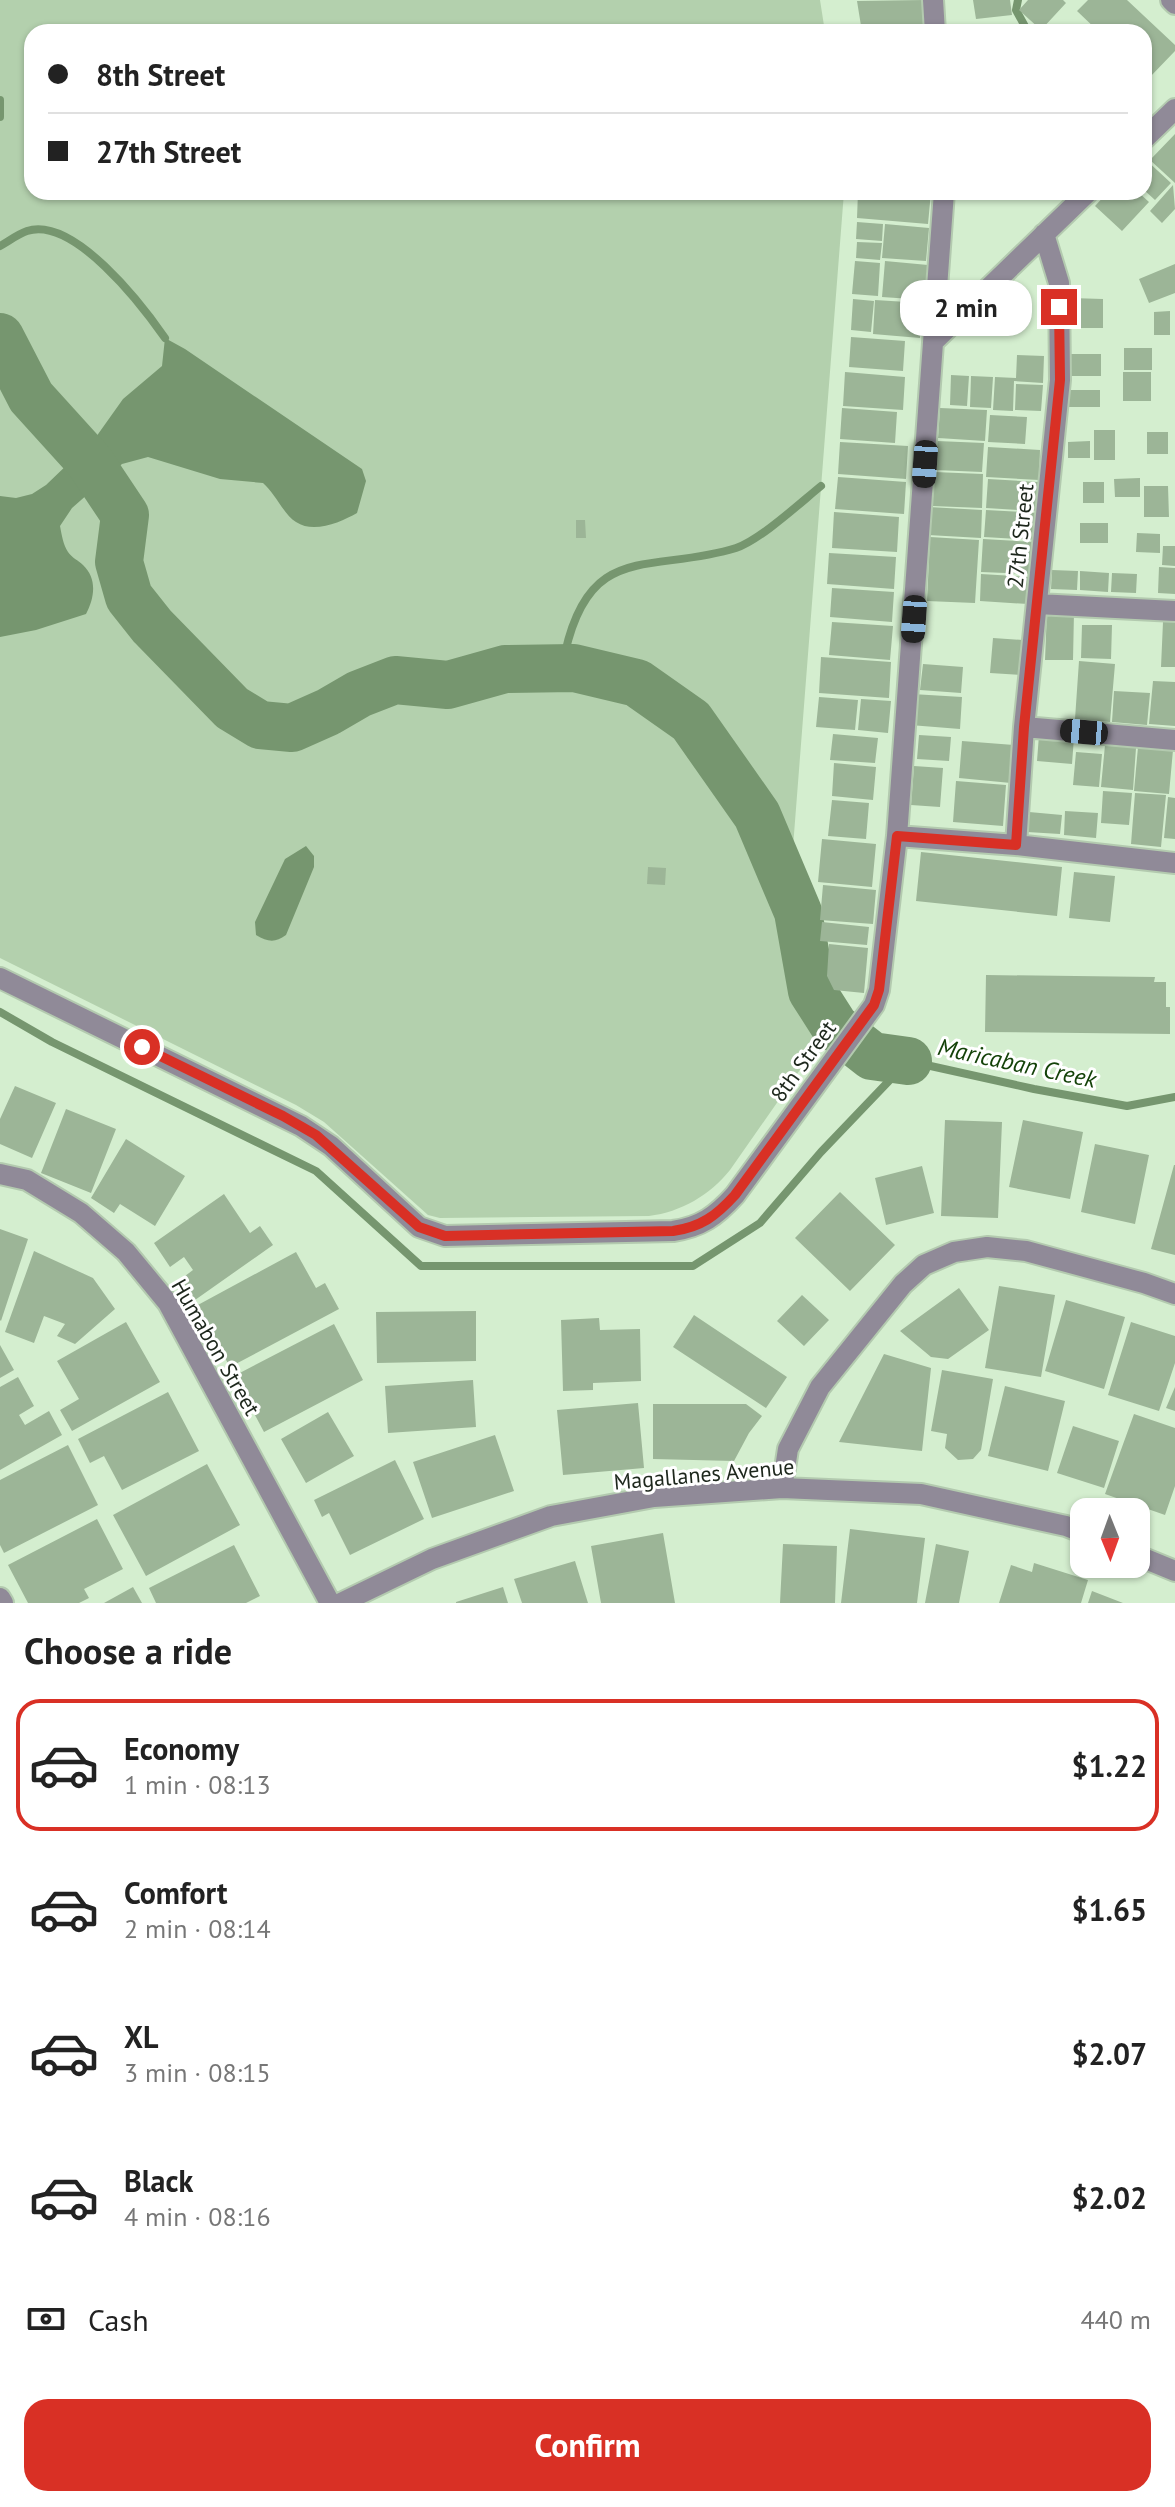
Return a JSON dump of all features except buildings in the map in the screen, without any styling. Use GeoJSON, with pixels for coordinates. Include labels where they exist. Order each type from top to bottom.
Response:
{"type":"FeatureCollection","features":[{"type":"Feature","properties":{"kind":"street"},"geometry":{"type":"LineString","coordinates":[[933,0],[934,24]]}},
{"type":"Feature","properties":{"kind":"street"},"geometry":{"type":"LineString","coordinates":[[1152,131],[1175,109]]}},
{"type":"Feature","properties":{"kind":"street"},"geometry":{"type":"LineString","coordinates":[[935,340],[944,200]]}},
{"type":"Feature","properties":{"kind":"street"},"geometry":{"type":"LineString","coordinates":[[935,340],[1080,200]]}},
{"type":"Feature","properties":{"kind":"street","name":"27th Street"},"geometry":{"type":"LineString","coordinates":[[1016,845],[1024,727],[1060,380],[1059,283],[1044,234]]}},
{"type":"Feature","properties":{"kind":"street","name":"8th Street"},"geometry":{"type":"LineString","coordinates":[[0,978],[301,1126],[331,1146],[419,1227],[445,1236],[673,1231],[708,1221],[735,1195],[868,1013],[879,990],[897,836],[935,340]]}},
{"type":"Feature","properties":{"kind":"street"},"geometry":{"type":"LineString","coordinates":[[1037,604],[1175,611]]}},
{"type":"Feature","properties":{"kind":"street"},"geometry":{"type":"LineString","coordinates":[[1024,727],[1175,740]]}},
{"type":"Feature","properties":{"kind":"street"},"geometry":{"type":"LineString","coordinates":[[897,836],[1016,845],[1175,863]]}},
{"type":"Feature","properties":{"kind":"street","name":"Humabon Street"},"geometry":{"type":"LineString","coordinates":[[0,1174],[27,1180],[81,1213],[126,1252],[168,1303],[330,1603]]}},
{"type":"Feature","properties":{"kind":"street"},"geometry":{"type":"LineString","coordinates":[[782,1488],[788,1449],[820,1387],[903,1284],[924,1265],[954,1252],[1000,1248],[1041,1255],[1175,1294]]}},
{"type":"Feature","properties":{"kind":"street","name":"Magallanes Avenue"},"geometry":{"type":"LineString","coordinates":[[341,1603],[432,1559],[551,1516],[654,1497],[782,1488],[921,1494],[1070,1528]]}},
{"type":"Feature","properties":{"kind":"street"},"geometry":{"type":"LineString","coordinates":[[1150,1561],[1175,1571]]}},
{"type":"Feature","properties":{"kind":"shaded area"},"geometry":{"type":"Polygon","coordinates":[[[0,0],[820,0],[824,24],[24,24],[24,200],[843,200],[787,924],[820,1041],[730,1170],[694,1201],[672,1211],[649,1216],[440,1218],[428,1215],[324,1122],[296,1105],[0,958],[0,0]]]}},
{"type":"Feature","properties":{"kind":"shaded area"},"geometry":{"type":"Polygon","coordinates":[[[165,338],[362,469],[366,481],[357,513],[327,525],[311,527],[296,522],[287,514],[263,483],[220,479],[148,457],[122,464],[72,508],[60,526],[68,552],[91,576],[93,596],[86,614],[36,630],[0,637],[0,496],[16,498],[32,494],[46,485],[96,437],[123,399],[162,366],[165,338]]]}},
{"type":"Feature","properties":{"kind":"shaded area"},"geometry":{"type":"Polygon","coordinates":[[[306,846],[314,856],[314,867],[286,935],[268,940],[256,935],[255,922],[285,859],[306,846]]]}},
{"type":"Feature","properties":{"kind":"waterway"},"geometry":{"type":"LineString","coordinates":[[1018,0],[1016,10],[1024,24]]}},
{"type":"Feature","properties":{"kind":"waterway"},"geometry":{"type":"LineString","coordinates":[[0,100],[0,117]]}},
{"type":"Feature","properties":{"kind":"waterway"},"geometry":{"type":"LineString","coordinates":[[0,246],[27,231],[45,230],[65,237],[105,266],[165,338]]}},
{"type":"Feature","properties":{"kind":"waterway"},"geometry":{"type":"LineString","coordinates":[[0,337],[31,397],[89,461],[125,515],[119,562],[129,597],[152,626],[232,708],[260,725],[292,728],[359,694],[395,680],[448,685],[505,669],[574,668],[637,683],[691,721],[757,815],[798,912],[812,991],[835,1027],[872,1056],[908,1061]]}},
{"type":"Feature","properties":{"kind":"waterway"},"geometry":{"type":"LineString","coordinates":[[574,668],[565,653],[576,617],[590,593],[608,577],[628,568],[706,555],[746,544],[821,486]]}},
{"type":"Feature","properties":{"kind":"waterway","name":"Maricaban Creek"},"geometry":{"type":"LineString","coordinates":[[0,1012],[52,1042],[316,1171],[421,1266],[693,1266],[760,1223],[821,1152],[908,1061],[1127,1106],[1175,1097]]}},
{"type":"Feature","properties":{"kind":"route"},"geometry":{"type":"LineString","coordinates":[[142,1047],[316,1135],[419,1227],[430,1233],[445,1236],[673,1231],[708,1221],[735,1195],[874,1005],[879,990],[897,836],[1016,845],[1024,727],[1060,380],[1059,307]]}}]}
